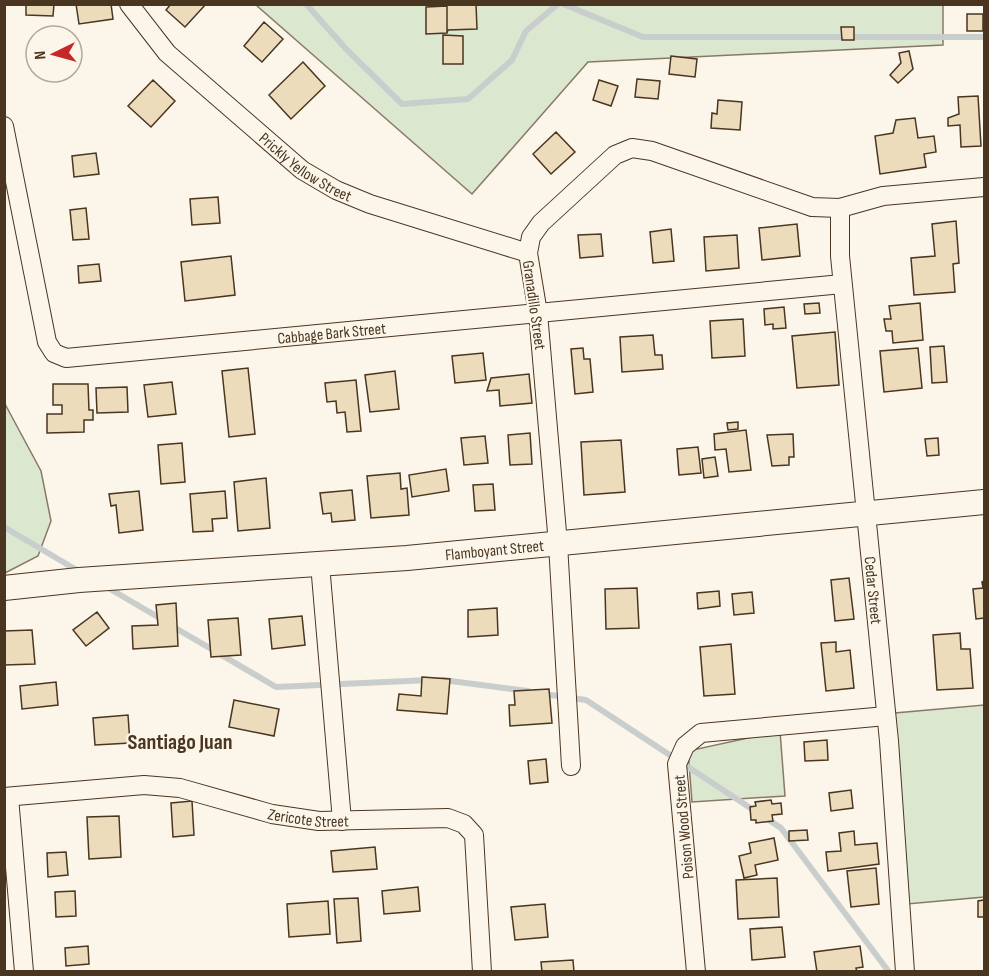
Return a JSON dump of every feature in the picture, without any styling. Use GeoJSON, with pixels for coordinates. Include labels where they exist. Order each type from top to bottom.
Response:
{"type":"FeatureCollection","features":[{"type":"Feature","properties":{"kind":"street","name":"Prickly Yellow Street"},"geometry":{"type":"LineString","coordinates":[[129,4],[144,28],[167,53],[302,170],[336,190],[370,204],[528,253]]}},
{"type":"Feature","properties":{"kind":"street","name":"Cabbage Bark Street"},"geometry":{"type":"LineString","coordinates":[[4,126],[47,342],[54,353],[66,358],[842,284]]}},
{"type":"Feature","properties":{"kind":"street","name":"Granadillo Street"},"geometry":{"type":"LineString","coordinates":[[571,766],[558,544],[538,313],[528,253],[531,237],[541,223],[615,155],[632,148],[652,151],[812,207],[840,208],[883,196],[984,186]]}},
{"type":"Feature","properties":{"kind":"street","name":"Cedar Street"},"geometry":{"type":"LineString","coordinates":[[840,208],[842,284],[886,716],[905,972]]}},
{"type":"Feature","properties":{"kind":"street","name":"Flamboyant Street"},"geometry":{"type":"LineString","coordinates":[[4,588],[79,580],[320,564],[558,544],[984,502]]}},
{"type":"Feature","properties":{"kind":"street"},"geometry":{"type":"LineString","coordinates":[[320,564],[329,691],[342,821]]}},
{"type":"Feature","properties":{"kind":"street","name":"Poison Wood Street"},"geometry":{"type":"LineString","coordinates":[[696,972],[677,764],[685,746],[701,733],[886,716]]}},
{"type":"Feature","properties":{"kind":"street","name":"Zericote Street"},"geometry":{"type":"LineString","coordinates":[[7,797],[144,785],[180,788],[272,814],[319,821],[448,818],[464,824],[474,835],[477,849],[482,972]]}},
{"type":"Feature","properties":{"kind":"street"},"geometry":{"type":"LineString","coordinates":[[7,797],[24,972]]}},
{"type":"Feature","properties":{"kind":"green space"},"geometry":{"type":"Polygon","coordinates":[[[256,5],[943,5],[943,45],[588,62],[472,194],[256,5]]]}},
{"type":"Feature","properties":{"kind":"green space"},"geometry":{"type":"Polygon","coordinates":[[[5,404],[41,471],[51,521],[38,556],[5,573],[5,404]]]}},
{"type":"Feature","properties":{"kind":"green space"},"geometry":{"type":"Polygon","coordinates":[[[984,705],[984,897],[907,904],[895,713],[984,705]]]}},
{"type":"Feature","properties":{"kind":"green space"},"geometry":{"type":"Polygon","coordinates":[[[780,731],[785,796],[692,802],[688,751],[780,731]]]}},
{"type":"Feature","properties":{"kind":"building"},"geometry":{"type":"Polygon","coordinates":[[[26,4],[54,4],[53,16],[26,15],[26,4]]]}},
{"type":"Feature","properties":{"kind":"building"},"geometry":{"type":"Polygon","coordinates":[[[76,4],[111,4],[113,19],[79,24],[76,4]]]}},
{"type":"Feature","properties":{"kind":"building"},"geometry":{"type":"Polygon","coordinates":[[[171,4],[206,4],[185,27],[166,10],[171,4]]]}},
{"type":"Feature","properties":{"kind":"building"},"geometry":{"type":"Polygon","coordinates":[[[447,4],[476,4],[477,29],[448,30],[447,33],[447,4]]]}},
{"type":"Feature","properties":{"kind":"building"},"geometry":{"type":"Polygon","coordinates":[[[447,6],[447,33],[426,34],[426,7],[447,6]]]}},
{"type":"Feature","properties":{"kind":"building"},"geometry":{"type":"Polygon","coordinates":[[[967,14],[983,14],[983,31],[967,31],[967,14]]]}},
{"type":"Feature","properties":{"kind":"building"},"geometry":{"type":"Polygon","coordinates":[[[264,22],[283,39],[262,62],[244,46],[264,22]]]}},
{"type":"Feature","properties":{"kind":"building"},"geometry":{"type":"Polygon","coordinates":[[[841,27],[854,27],[854,40],[842,40],[841,27]]]}},
{"type":"Feature","properties":{"kind":"building"},"geometry":{"type":"Polygon","coordinates":[[[443,35],[463,36],[463,64],[443,64],[443,35]]]}},
{"type":"Feature","properties":{"kind":"building"},"geometry":{"type":"Polygon","coordinates":[[[909,51],[913,69],[898,83],[890,75],[901,63],[899,53],[909,51]]]}},
{"type":"Feature","properties":{"kind":"building"},"geometry":{"type":"Polygon","coordinates":[[[671,56],[697,59],[695,77],[669,74],[671,56]]]}},
{"type":"Feature","properties":{"kind":"building"},"geometry":{"type":"Polygon","coordinates":[[[303,62],[325,86],[291,119],[269,95],[303,62]]]}},
{"type":"Feature","properties":{"kind":"building"},"geometry":{"type":"Polygon","coordinates":[[[637,79],[660,81],[658,99],[635,97],[637,79]]]}},
{"type":"Feature","properties":{"kind":"building"},"geometry":{"type":"Polygon","coordinates":[[[153,80],[175,101],[151,127],[128,106],[153,80]]]}},
{"type":"Feature","properties":{"kind":"building"},"geometry":{"type":"Polygon","coordinates":[[[599,80],[618,86],[611,106],[593,100],[599,80]]]}},
{"type":"Feature","properties":{"kind":"building"},"geometry":{"type":"Polygon","coordinates":[[[978,96],[981,146],[961,147],[960,125],[948,126],[948,118],[959,114],[958,97],[978,96]]]}},
{"type":"Feature","properties":{"kind":"building"},"geometry":{"type":"Polygon","coordinates":[[[718,100],[742,102],[740,130],[711,128],[712,113],[717,114],[718,100]]]}},
{"type":"Feature","properties":{"kind":"building"},"geometry":{"type":"Polygon","coordinates":[[[915,118],[918,138],[934,136],[936,152],[924,154],[926,167],[880,174],[875,136],[893,133],[896,120],[915,118]]]}},
{"type":"Feature","properties":{"kind":"building"},"geometry":{"type":"Polygon","coordinates":[[[556,132],[575,152],[551,174],[533,154],[556,132]]]}},
{"type":"Feature","properties":{"kind":"building"},"geometry":{"type":"Polygon","coordinates":[[[96,153],[99,174],[74,177],[72,156],[96,153]]]}},
{"type":"Feature","properties":{"kind":"building"},"geometry":{"type":"Polygon","coordinates":[[[218,197],[220,223],[192,225],[190,199],[218,197]]]}},
{"type":"Feature","properties":{"kind":"building"},"geometry":{"type":"Polygon","coordinates":[[[86,208],[89,239],[73,240],[70,210],[86,208]]]}},
{"type":"Feature","properties":{"kind":"building"},"geometry":{"type":"Polygon","coordinates":[[[956,221],[959,263],[953,264],[955,292],[914,295],[911,258],[935,256],[932,224],[956,221]]]}},
{"type":"Feature","properties":{"kind":"building"},"geometry":{"type":"Polygon","coordinates":[[[797,224],[800,256],[762,260],[759,228],[797,224]]]}},
{"type":"Feature","properties":{"kind":"building"},"geometry":{"type":"Polygon","coordinates":[[[671,229],[674,261],[653,263],[650,232],[671,229]]]}},
{"type":"Feature","properties":{"kind":"building"},"geometry":{"type":"Polygon","coordinates":[[[601,234],[603,256],[580,258],[578,235],[601,234]]]}},
{"type":"Feature","properties":{"kind":"building"},"geometry":{"type":"Polygon","coordinates":[[[737,235],[739,268],[706,271],[704,237],[737,235]]]}},
{"type":"Feature","properties":{"kind":"building"},"geometry":{"type":"Polygon","coordinates":[[[231,256],[235,295],[185,301],[181,262],[231,256]]]}},
{"type":"Feature","properties":{"kind":"building"},"geometry":{"type":"Polygon","coordinates":[[[99,264],[101,281],[79,283],[78,266],[99,264]]]}},
{"type":"Feature","properties":{"kind":"building"},"geometry":{"type":"Polygon","coordinates":[[[819,303],[820,313],[805,314],[804,304],[819,303]]]}},
{"type":"Feature","properties":{"kind":"building"},"geometry":{"type":"Polygon","coordinates":[[[920,303],[923,340],[893,343],[892,331],[886,331],[884,319],[891,319],[889,306],[920,303]]]}},
{"type":"Feature","properties":{"kind":"building"},"geometry":{"type":"Polygon","coordinates":[[[784,307],[786,328],[773,329],[773,324],[765,325],[764,309],[784,307]]]}},
{"type":"Feature","properties":{"kind":"building"},"geometry":{"type":"Polygon","coordinates":[[[743,319],[745,356],[712,358],[710,321],[743,319]]]}},
{"type":"Feature","properties":{"kind":"building"},"geometry":{"type":"Polygon","coordinates":[[[835,332],[839,385],[797,388],[792,336],[835,332]]]}},
{"type":"Feature","properties":{"kind":"building"},"geometry":{"type":"Polygon","coordinates":[[[653,335],[655,355],[662,355],[663,369],[622,372],[620,337],[653,335]]]}},
{"type":"Feature","properties":{"kind":"building"},"geometry":{"type":"Polygon","coordinates":[[[944,346],[947,382],[932,383],[930,347],[944,346]]]}},
{"type":"Feature","properties":{"kind":"building"},"geometry":{"type":"Polygon","coordinates":[[[583,348],[584,359],[590,359],[593,392],[575,394],[571,349],[583,348]]]}},
{"type":"Feature","properties":{"kind":"building"},"geometry":{"type":"Polygon","coordinates":[[[918,348],[922,388],[884,392],[880,351],[918,348]]]}},
{"type":"Feature","properties":{"kind":"building"},"geometry":{"type":"Polygon","coordinates":[[[483,353],[486,380],[455,383],[452,356],[483,353]]]}},
{"type":"Feature","properties":{"kind":"building"},"geometry":{"type":"Polygon","coordinates":[[[248,368],[255,434],[229,437],[222,371],[248,368]]]}},
{"type":"Feature","properties":{"kind":"building"},"geometry":{"type":"Polygon","coordinates":[[[395,371],[399,409],[370,412],[365,375],[395,371]]]}},
{"type":"Feature","properties":{"kind":"building"},"geometry":{"type":"Polygon","coordinates":[[[529,374],[532,403],[500,406],[499,390],[487,391],[491,378],[529,374]]]}},
{"type":"Feature","properties":{"kind":"building"},"geometry":{"type":"Polygon","coordinates":[[[356,380],[361,431],[347,432],[345,412],[337,413],[336,401],[327,402],[325,383],[356,380]]]}},
{"type":"Feature","properties":{"kind":"building"},"geometry":{"type":"Polygon","coordinates":[[[172,382],[176,414],[148,417],[144,385],[172,382]]]}},
{"type":"Feature","properties":{"kind":"building"},"geometry":{"type":"Polygon","coordinates":[[[53,384],[88,384],[89,410],[93,410],[93,420],[84,420],[84,432],[47,433],[47,414],[62,414],[62,405],[53,405],[53,384]]]}},
{"type":"Feature","properties":{"kind":"building"},"geometry":{"type":"Polygon","coordinates":[[[127,387],[128,412],[97,413],[96,388],[127,387]]]}},
{"type":"Feature","properties":{"kind":"building"},"geometry":{"type":"Polygon","coordinates":[[[738,422],[738,429],[728,430],[727,423],[738,422]]]}},
{"type":"Feature","properties":{"kind":"building"},"geometry":{"type":"Polygon","coordinates":[[[746,430],[751,470],[729,472],[726,449],[715,450],[714,434],[746,430]]]}},
{"type":"Feature","properties":{"kind":"building"},"geometry":{"type":"Polygon","coordinates":[[[530,433],[532,464],[510,465],[508,435],[530,433]]]}},
{"type":"Feature","properties":{"kind":"building"},"geometry":{"type":"Polygon","coordinates":[[[793,434],[794,457],[789,457],[789,465],[772,466],[767,435],[793,434]]]}},
{"type":"Feature","properties":{"kind":"building"},"geometry":{"type":"Polygon","coordinates":[[[485,436],[488,463],[464,465],[461,438],[485,436]]]}},
{"type":"Feature","properties":{"kind":"building"},"geometry":{"type":"Polygon","coordinates":[[[938,438],[939,455],[927,456],[925,439],[938,438]]]}},
{"type":"Feature","properties":{"kind":"building"},"geometry":{"type":"Polygon","coordinates":[[[621,440],[625,492],[584,495],[581,442],[621,440]]]}},
{"type":"Feature","properties":{"kind":"building"},"geometry":{"type":"Polygon","coordinates":[[[182,443],[185,482],[161,484],[158,445],[182,443]]]}},
{"type":"Feature","properties":{"kind":"building"},"geometry":{"type":"Polygon","coordinates":[[[698,447],[701,473],[679,475],[677,449],[698,447]]]}},
{"type":"Feature","properties":{"kind":"building"},"geometry":{"type":"Polygon","coordinates":[[[715,457],[718,476],[704,478],[702,459],[715,457]]]}},
{"type":"Feature","properties":{"kind":"building"},"geometry":{"type":"Polygon","coordinates":[[[446,469],[449,491],[412,497],[409,475],[446,469]]]}},
{"type":"Feature","properties":{"kind":"building"},"geometry":{"type":"Polygon","coordinates":[[[400,473],[401,489],[407,488],[409,515],[371,518],[367,476],[400,473]]]}},
{"type":"Feature","properties":{"kind":"building"},"geometry":{"type":"Polygon","coordinates":[[[266,478],[270,528],[238,531],[234,482],[266,478]]]}},
{"type":"Feature","properties":{"kind":"building"},"geometry":{"type":"Polygon","coordinates":[[[493,484],[495,510],[475,511],[473,485],[493,484]]]}},
{"type":"Feature","properties":{"kind":"building"},"geometry":{"type":"Polygon","coordinates":[[[352,490],[355,520],[332,522],[331,513],[323,514],[320,493],[352,490]]]}},
{"type":"Feature","properties":{"kind":"building"},"geometry":{"type":"Polygon","coordinates":[[[139,491],[143,530],[119,533],[116,505],[111,506],[109,494],[139,491]]]}},
{"type":"Feature","properties":{"kind":"building"},"geometry":{"type":"Polygon","coordinates":[[[225,491],[227,518],[212,519],[213,531],[193,532],[190,494],[225,491]]]}},
{"type":"Feature","properties":{"kind":"building"},"geometry":{"type":"Polygon","coordinates":[[[849,578],[854,619],[835,621],[831,580],[849,578]]]}},
{"type":"Feature","properties":{"kind":"building"},"geometry":{"type":"Polygon","coordinates":[[[984,581],[984,618],[976,619],[973,589],[983,588],[982,582],[984,581]]]}},
{"type":"Feature","properties":{"kind":"building"},"geometry":{"type":"Polygon","coordinates":[[[637,588],[639,628],[606,629],[605,589],[637,588]]]}},
{"type":"Feature","properties":{"kind":"building"},"geometry":{"type":"Polygon","coordinates":[[[719,591],[720,606],[698,609],[697,593],[719,591]]]}},
{"type":"Feature","properties":{"kind":"building"},"geometry":{"type":"Polygon","coordinates":[[[752,592],[754,613],[734,615],[732,594],[752,592]]]}},
{"type":"Feature","properties":{"kind":"building"},"geometry":{"type":"Polygon","coordinates":[[[176,603],[178,646],[133,649],[132,626],[158,625],[156,605],[176,603]]]}},
{"type":"Feature","properties":{"kind":"building"},"geometry":{"type":"Polygon","coordinates":[[[497,608],[498,635],[468,637],[468,610],[497,608]]]}},
{"type":"Feature","properties":{"kind":"building"},"geometry":{"type":"Polygon","coordinates":[[[97,612],[109,628],[86,646],[73,630],[97,612]]]}},
{"type":"Feature","properties":{"kind":"building"},"geometry":{"type":"Polygon","coordinates":[[[302,616],[305,645],[272,649],[269,619],[302,616]]]}},
{"type":"Feature","properties":{"kind":"building"},"geometry":{"type":"Polygon","coordinates":[[[238,618],[241,655],[211,657],[208,620],[238,618]]]}},
{"type":"Feature","properties":{"kind":"building"},"geometry":{"type":"Polygon","coordinates":[[[32,630],[35,664],[4,665],[4,631],[32,630]]]}},
{"type":"Feature","properties":{"kind":"building"},"geometry":{"type":"Polygon","coordinates":[[[960,633],[961,649],[970,649],[973,688],[937,690],[933,635],[960,633]]]}},
{"type":"Feature","properties":{"kind":"building"},"geometry":{"type":"Polygon","coordinates":[[[836,642],[836,652],[850,650],[854,688],[826,691],[821,643],[836,642]]]}},
{"type":"Feature","properties":{"kind":"building"},"geometry":{"type":"Polygon","coordinates":[[[731,644],[735,694],[704,696],[700,647],[731,644]]]}},
{"type":"Feature","properties":{"kind":"building"},"geometry":{"type":"Polygon","coordinates":[[[422,677],[450,679],[447,714],[397,710],[399,694],[421,696],[422,677]]]}},
{"type":"Feature","properties":{"kind":"building"},"geometry":{"type":"Polygon","coordinates":[[[56,682],[58,705],[22,709],[20,686],[56,682]]]}},
{"type":"Feature","properties":{"kind":"building"},"geometry":{"type":"Polygon","coordinates":[[[549,689],[552,723],[510,726],[509,705],[515,705],[514,691],[549,689]]]}},
{"type":"Feature","properties":{"kind":"building"},"geometry":{"type":"Polygon","coordinates":[[[234,700],[279,709],[274,736],[229,727],[234,700]]]}},
{"type":"Feature","properties":{"kind":"building"},"geometry":{"type":"Polygon","coordinates":[[[128,715],[130,743],[95,745],[93,718],[128,715]]]}},
{"type":"Feature","properties":{"kind":"building"},"geometry":{"type":"Polygon","coordinates":[[[827,740],[828,760],[805,761],[804,742],[827,740]]]}},
{"type":"Feature","properties":{"kind":"building"},"geometry":{"type":"Polygon","coordinates":[[[546,759],[548,782],[530,784],[528,761],[546,759]]]}},
{"type":"Feature","properties":{"kind":"building"},"geometry":{"type":"Polygon","coordinates":[[[851,790],[853,808],[831,811],[829,793],[851,790]]]}},
{"type":"Feature","properties":{"kind":"building"},"geometry":{"type":"Polygon","coordinates":[[[771,800],[772,804],[781,803],[782,814],[772,815],[773,821],[756,823],[756,820],[751,820],[750,807],[756,806],[755,802],[771,800]]]}},
{"type":"Feature","properties":{"kind":"building"},"geometry":{"type":"Polygon","coordinates":[[[192,801],[194,835],[173,837],[171,803],[192,801]]]}},
{"type":"Feature","properties":{"kind":"building"},"geometry":{"type":"Polygon","coordinates":[[[119,816],[121,857],[89,859],[87,817],[119,816]]]}},
{"type":"Feature","properties":{"kind":"building"},"geometry":{"type":"Polygon","coordinates":[[[807,830],[808,840],[789,841],[789,831],[807,830]]]}},
{"type":"Feature","properties":{"kind":"building"},"geometry":{"type":"Polygon","coordinates":[[[854,831],[855,845],[877,843],[879,864],[828,871],[826,852],[841,851],[839,833],[854,831]]]}},
{"type":"Feature","properties":{"kind":"building"},"geometry":{"type":"Polygon","coordinates":[[[774,838],[778,860],[755,865],[757,875],[744,878],[739,856],[751,853],[749,843],[774,838]]]}},
{"type":"Feature","properties":{"kind":"building"},"geometry":{"type":"Polygon","coordinates":[[[375,847],[377,869],[333,872],[331,851],[375,847]]]}},
{"type":"Feature","properties":{"kind":"building"},"geometry":{"type":"Polygon","coordinates":[[[66,852],[68,875],[48,877],[47,853],[66,852]]]}},
{"type":"Feature","properties":{"kind":"building"},"geometry":{"type":"Polygon","coordinates":[[[876,868],[879,904],[851,907],[847,871],[876,868]]]}},
{"type":"Feature","properties":{"kind":"building"},"geometry":{"type":"Polygon","coordinates":[[[777,878],[779,917],[738,919],[736,880],[777,878]]]}},
{"type":"Feature","properties":{"kind":"building"},"geometry":{"type":"Polygon","coordinates":[[[418,887],[420,911],[384,914],[382,891],[418,887]]]}},
{"type":"Feature","properties":{"kind":"building"},"geometry":{"type":"Polygon","coordinates":[[[75,891],[76,916],[56,917],[55,892],[75,891]]]}},
{"type":"Feature","properties":{"kind":"building"},"geometry":{"type":"Polygon","coordinates":[[[358,898],[361,941],[337,943],[334,899],[358,898]]]}},
{"type":"Feature","properties":{"kind":"building"},"geometry":{"type":"Polygon","coordinates":[[[984,900],[984,917],[978,917],[978,901],[984,900]]]}},
{"type":"Feature","properties":{"kind":"building"},"geometry":{"type":"Polygon","coordinates":[[[328,901],[330,934],[289,937],[287,904],[328,901]]]}},
{"type":"Feature","properties":{"kind":"building"},"geometry":{"type":"Polygon","coordinates":[[[545,904],[548,937],[515,940],[511,907],[545,904]]]}},
{"type":"Feature","properties":{"kind":"building"},"geometry":{"type":"Polygon","coordinates":[[[782,927],[785,957],[752,960],[750,929],[782,927]]]}},
{"type":"Feature","properties":{"kind":"building"},"geometry":{"type":"Polygon","coordinates":[[[88,946],[89,964],[66,966],[65,948],[88,946]]]}},
{"type":"Feature","properties":{"kind":"building"},"geometry":{"type":"Polygon","coordinates":[[[860,946],[863,967],[856,968],[857,972],[817,972],[814,952],[860,946]]]}},
{"type":"Feature","properties":{"kind":"building"},"geometry":{"type":"Polygon","coordinates":[[[573,960],[574,972],[542,972],[541,962],[573,960]]]}},
{"type":"Feature","properties":{"kind":"waterway"},"geometry":{"type":"LineString","coordinates":[[306,4],[347,50],[402,104],[468,99],[512,60],[526,31],[558,4]]}},
{"type":"Feature","properties":{"kind":"waterway"},"geometry":{"type":"LineString","coordinates":[[563,4],[643,37],[984,37]]}},
{"type":"Feature","properties":{"kind":"waterway"},"geometry":{"type":"LineString","coordinates":[[4,527],[80,572]]}},
{"type":"Feature","properties":{"kind":"waterway"},"geometry":{"type":"LineString","coordinates":[[105,586],[163,620]]}},
{"type":"Feature","properties":{"kind":"waterway"},"geometry":{"type":"LineString","coordinates":[[172,626],[276,687],[429,680]]}},
{"type":"Feature","properties":{"kind":"waterway"},"geometry":{"type":"LineString","coordinates":[[443,680],[528,691]]}},
{"type":"Feature","properties":{"kind":"waterway"},"geometry":{"type":"LineString","coordinates":[[544,694],[586,700],[755,811]]}},
{"type":"Feature","properties":{"kind":"waterway"},"geometry":{"type":"LineString","coordinates":[[766,818],[781,828],[889,972]]}},
{"type":"Feature","properties":{"kind":"district","name":"Santiago Juan"},"geometry":{"type":"Point","coordinates":[180,741]}}]}
